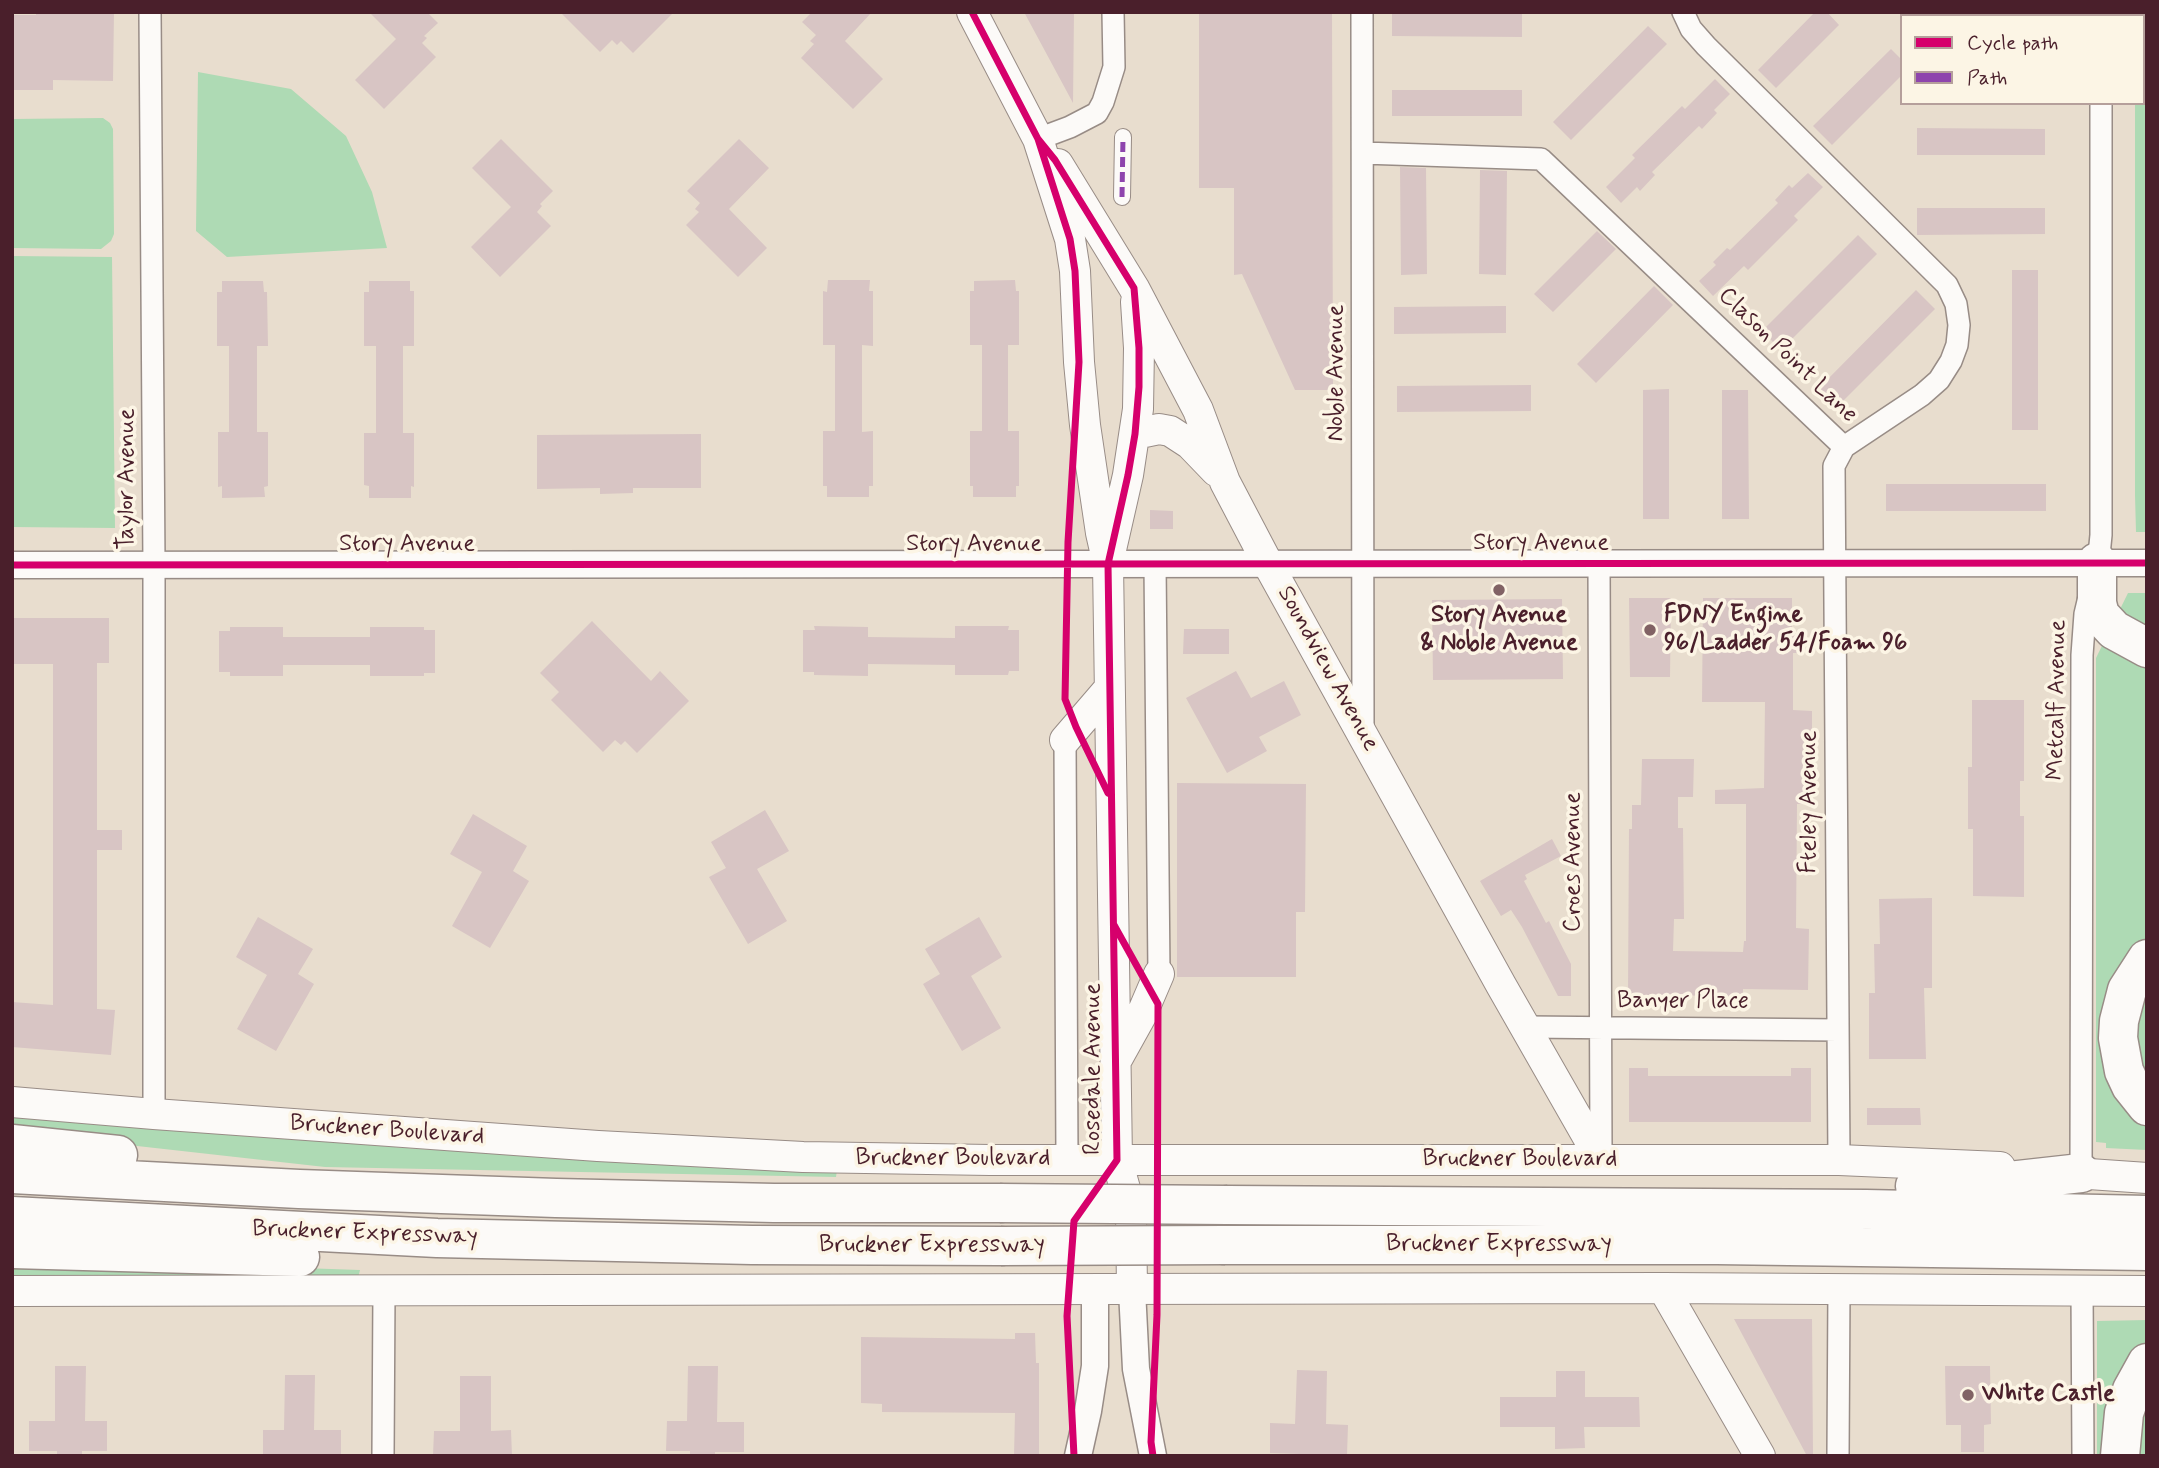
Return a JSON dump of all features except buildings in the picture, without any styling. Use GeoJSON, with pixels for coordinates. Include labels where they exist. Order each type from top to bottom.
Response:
{"type":"FeatureCollection","features":[{"type":"Feature","properties":{"kind":"highway"},"geometry":{"type":"LineString","coordinates":[[2097,562],[2096,603],[2100,615],[2114,630],[2147,648]]}},
{"type":"Feature","properties":{"kind":"highway"},"geometry":{"type":"LineString","coordinates":[[2147,959],[2127,990],[2119,1021],[2118,1038],[2124,1071],[2131,1086],[2147,1106]]}},
{"type":"Feature","properties":{"kind":"highway"},"geometry":{"type":"LineString","coordinates":[[12,1144],[156,1160],[299,1189]]}},
{"type":"Feature","properties":{"kind":"highway"},"geometry":{"type":"LineString","coordinates":[[1227,1205],[1569,1189],[1947,1185],[2081,1173]]}},
{"type":"Feature","properties":{"kind":"highway","name":"Bruckner Expressway"},"geometry":{"type":"LineString","coordinates":[[12,1174],[299,1189],[774,1203],[1852,1209],[2147,1215]]}},
{"type":"Feature","properties":{"kind":"highway","name":"Bruckner Expressway"},"geometry":{"type":"LineString","coordinates":[[12,1216],[437,1238],[724,1245],[1731,1245],[2147,1251]]}},
{"type":"Feature","properties":{"kind":"highway"},"geometry":{"type":"LineString","coordinates":[[12,1249],[296,1258],[437,1238]]}},
{"type":"Feature","properties":{"kind":"highway"},"geometry":{"type":"LineString","coordinates":[[2120,1456],[2124,1413],[2132,1390],[2147,1363]]}},
{"type":"Feature","properties":{"kind":"main road","name":"Soundview Avenue"},"geometry":{"type":"LineString","coordinates":[[972,12],[1038,139],[1070,239],[1075,271],[1079,362]]}},
{"type":"Feature","properties":{"kind":"main road","name":"Soundview Avenue"},"geometry":{"type":"LineString","coordinates":[[1038,139],[1055,160],[1134,288],[1198,410],[1225,482],[1268,564],[1601,1160]]}},
{"type":"Feature","properties":{"kind":"main road","name":"Rosedale Avenue"},"geometry":{"type":"LineString","coordinates":[[1132,1290],[1131,1210],[1117,1160],[1108,564],[1135,434],[1139,356],[1134,288]]}},
{"type":"Feature","properties":{"kind":"main road","name":"Rosedale Avenue"},"geometry":{"type":"LineString","coordinates":[[1079,362],[1085,425],[1108,564]]}},
{"type":"Feature","properties":{"kind":"main road"},"geometry":{"type":"LineString","coordinates":[[1135,434],[1159,429],[1170,430],[1202,454],[1225,482]]}},
{"type":"Feature","properties":{"kind":"main road"},"geometry":{"type":"LineString","coordinates":[[1065,740],[1108,690]]}},
{"type":"Feature","properties":{"kind":"main road"},"geometry":{"type":"LineString","coordinates":[[1116,1061],[1159,974]]}},
{"type":"Feature","properties":{"kind":"main road","name":"Bruckner Boulevard"},"geometry":{"type":"LineString","coordinates":[[12,1102],[748,1155],[905,1160],[1839,1160],[2147,1178]]}},
{"type":"Feature","properties":{"kind":"main road","name":"Rosedale Avenue"},"geometry":{"type":"LineString","coordinates":[[1095,1290],[1096,1210],[1117,1160]]}},
{"type":"Feature","properties":{"kind":"main road"},"geometry":{"type":"LineString","coordinates":[[1663,1288],[1760,1456]]}},
{"type":"Feature","properties":{"kind":"main road"},"geometry":{"type":"LineString","coordinates":[[12,1291],[1839,1288],[2147,1291]]}},
{"type":"Feature","properties":{"kind":"street","name":"Taylor Avenue"},"geometry":{"type":"LineString","coordinates":[[150,12],[154,1114]]}},
{"type":"Feature","properties":{"kind":"street"},"geometry":{"type":"LineString","coordinates":[[1038,139],[1097,113],[1114,67],[1113,12]]}},
{"type":"Feature","properties":{"kind":"street","name":"Noble Avenue"},"geometry":{"type":"LineString","coordinates":[[1362,12],[1363,734]]}},
{"type":"Feature","properties":{"kind":"street","name":"Clason Point Lane"},"geometry":{"type":"LineString","coordinates":[[1363,153],[1541,159],[1844,447],[1922,395],[1939,380],[1951,361],[1956,345],[1959,326],[1955,304],[1947,285],[1706,46],[1691,29],[1683,12]]}},
{"type":"Feature","properties":{"kind":"street","name":"Metcalf Avenue"},"geometry":{"type":"LineString","coordinates":[[2081,1173],[2082,655],[2085,614],[2101,535],[2101,105]]}},
{"type":"Feature","properties":{"kind":"street"},"geometry":{"type":"LineString","coordinates":[[1122,197],[1123,137]]}},
{"type":"Feature","properties":{"kind":"street","name":"Fteley Avenue"},"geometry":{"type":"LineString","coordinates":[[1839,1160],[1834,466],[1844,447]]}},
{"type":"Feature","properties":{"kind":"street","name":"Story Avenue"},"geometry":{"type":"LineString","coordinates":[[12,565],[2147,563]]}},
{"type":"Feature","properties":{"kind":"street"},"geometry":{"type":"LineString","coordinates":[[1155,564],[1159,974]]}},
{"type":"Feature","properties":{"kind":"street","name":"Croes Avenue"},"geometry":{"type":"LineString","coordinates":[[1599,564],[1601,1160]]}},
{"type":"Feature","properties":{"kind":"street","name":"Rosedale Avenue"},"geometry":{"type":"LineString","coordinates":[[1065,740],[1067,1160]]}},
{"type":"Feature","properties":{"kind":"street","name":"Banyer Place"},"geometry":{"type":"LineString","coordinates":[[1527,1027],[1838,1030]]}},
{"type":"Feature","properties":{"kind":"street"},"geometry":{"type":"LineString","coordinates":[[1839,1288],[1839,1456]]}},
{"type":"Feature","properties":{"kind":"street","name":"Rosedale Avenue"},"geometry":{"type":"LineString","coordinates":[[1078,1456],[1096,1366],[1095,1290]]}},
{"type":"Feature","properties":{"kind":"street","name":"Rosedale Avenue"},"geometry":{"type":"LineString","coordinates":[[1132,1290],[1136,1369],[1153,1456]]}},
{"type":"Feature","properties":{"kind":"street"},"geometry":{"type":"LineString","coordinates":[[2082,1290],[2083,1456]]}},
{"type":"Feature","properties":{"kind":"street"},"geometry":{"type":"LineString","coordinates":[[383,1456],[384,1291]]}},
{"type":"Feature","properties":{"kind":"green space"},"geometry":{"type":"Polygon","coordinates":[[[2147,12],[2147,532],[2136,532],[2135,495],[2135,105],[2145,105],[2145,14],[2135,14],[2147,12]]]}},
{"type":"Feature","properties":{"kind":"green space"},"geometry":{"type":"Polygon","coordinates":[[[198,72],[291,89],[346,136],[372,192],[387,248],[227,257],[196,231],[198,72]]]}},
{"type":"Feature","properties":{"kind":"green space"},"geometry":{"type":"Polygon","coordinates":[[[103,118],[113,129],[114,234],[111,241],[101,249],[12,248],[12,119],[103,118]]]}},
{"type":"Feature","properties":{"kind":"green space"},"geometry":{"type":"Polygon","coordinates":[[[12,256],[112,257],[115,528],[12,527],[12,256]]]}},
{"type":"Feature","properties":{"kind":"green space"},"geometry":{"type":"Polygon","coordinates":[[[2128,593],[2147,593],[2147,1150],[2106,1148],[2106,1143],[2096,1142],[2096,658],[2128,593]]]}},
{"type":"Feature","properties":{"kind":"green space"},"geometry":{"type":"Polygon","coordinates":[[[12,1116],[419,1149],[837,1170],[836,1177],[325,1167],[12,1132],[12,1116]]]}},
{"type":"Feature","properties":{"kind":"green space"},"geometry":{"type":"Polygon","coordinates":[[[12,1258],[360,1270],[358,1278],[12,1279],[12,1258]]]}},
{"type":"Feature","properties":{"kind":"green space"},"geometry":{"type":"Polygon","coordinates":[[[2147,1320],[2147,1456],[2097,1456],[2097,1321],[2147,1320]]]}},
{"type":"Feature","properties":{"kind":"marked path"},"geometry":{"type":"LineString","coordinates":[[1122,197],[1123,137]]}},
{"type":"Feature","properties":{"kind":"cycle path"},"geometry":{"type":"LineString","coordinates":[[972,12],[1038,139],[1070,239],[1075,271],[1079,362],[1068,542],[1065,699],[1108,793]]}},
{"type":"Feature","properties":{"kind":"cycle path"},"geometry":{"type":"LineString","coordinates":[[1038,139],[1055,160],[1134,288],[1139,348],[1135,434],[1108,564],[1117,1160],[1074,1221],[1067,1316],[1074,1456]]}},
{"type":"Feature","properties":{"kind":"cycle path"},"geometry":{"type":"LineString","coordinates":[[12,565],[2147,563]]}},
{"type":"Feature","properties":{"kind":"cycle path"},"geometry":{"type":"LineString","coordinates":[[1114,925],[1158,1004],[1157,1315],[1151,1442],[1153,1456]]}},
{"type":"Feature","properties":{"kind":"place","name":"Story Avenue & Noble Avenue"},"geometry":{"type":"Point","coordinates":[1499,590]}},
{"type":"Feature","properties":{"kind":"place","name":"FDNY Engine 96/Ladder 54/Foam 96"},"geometry":{"type":"Point","coordinates":[1650,630]}},
{"type":"Feature","properties":{"kind":"place","name":"White Castle"},"geometry":{"type":"Point","coordinates":[1968,1395]}}]}
